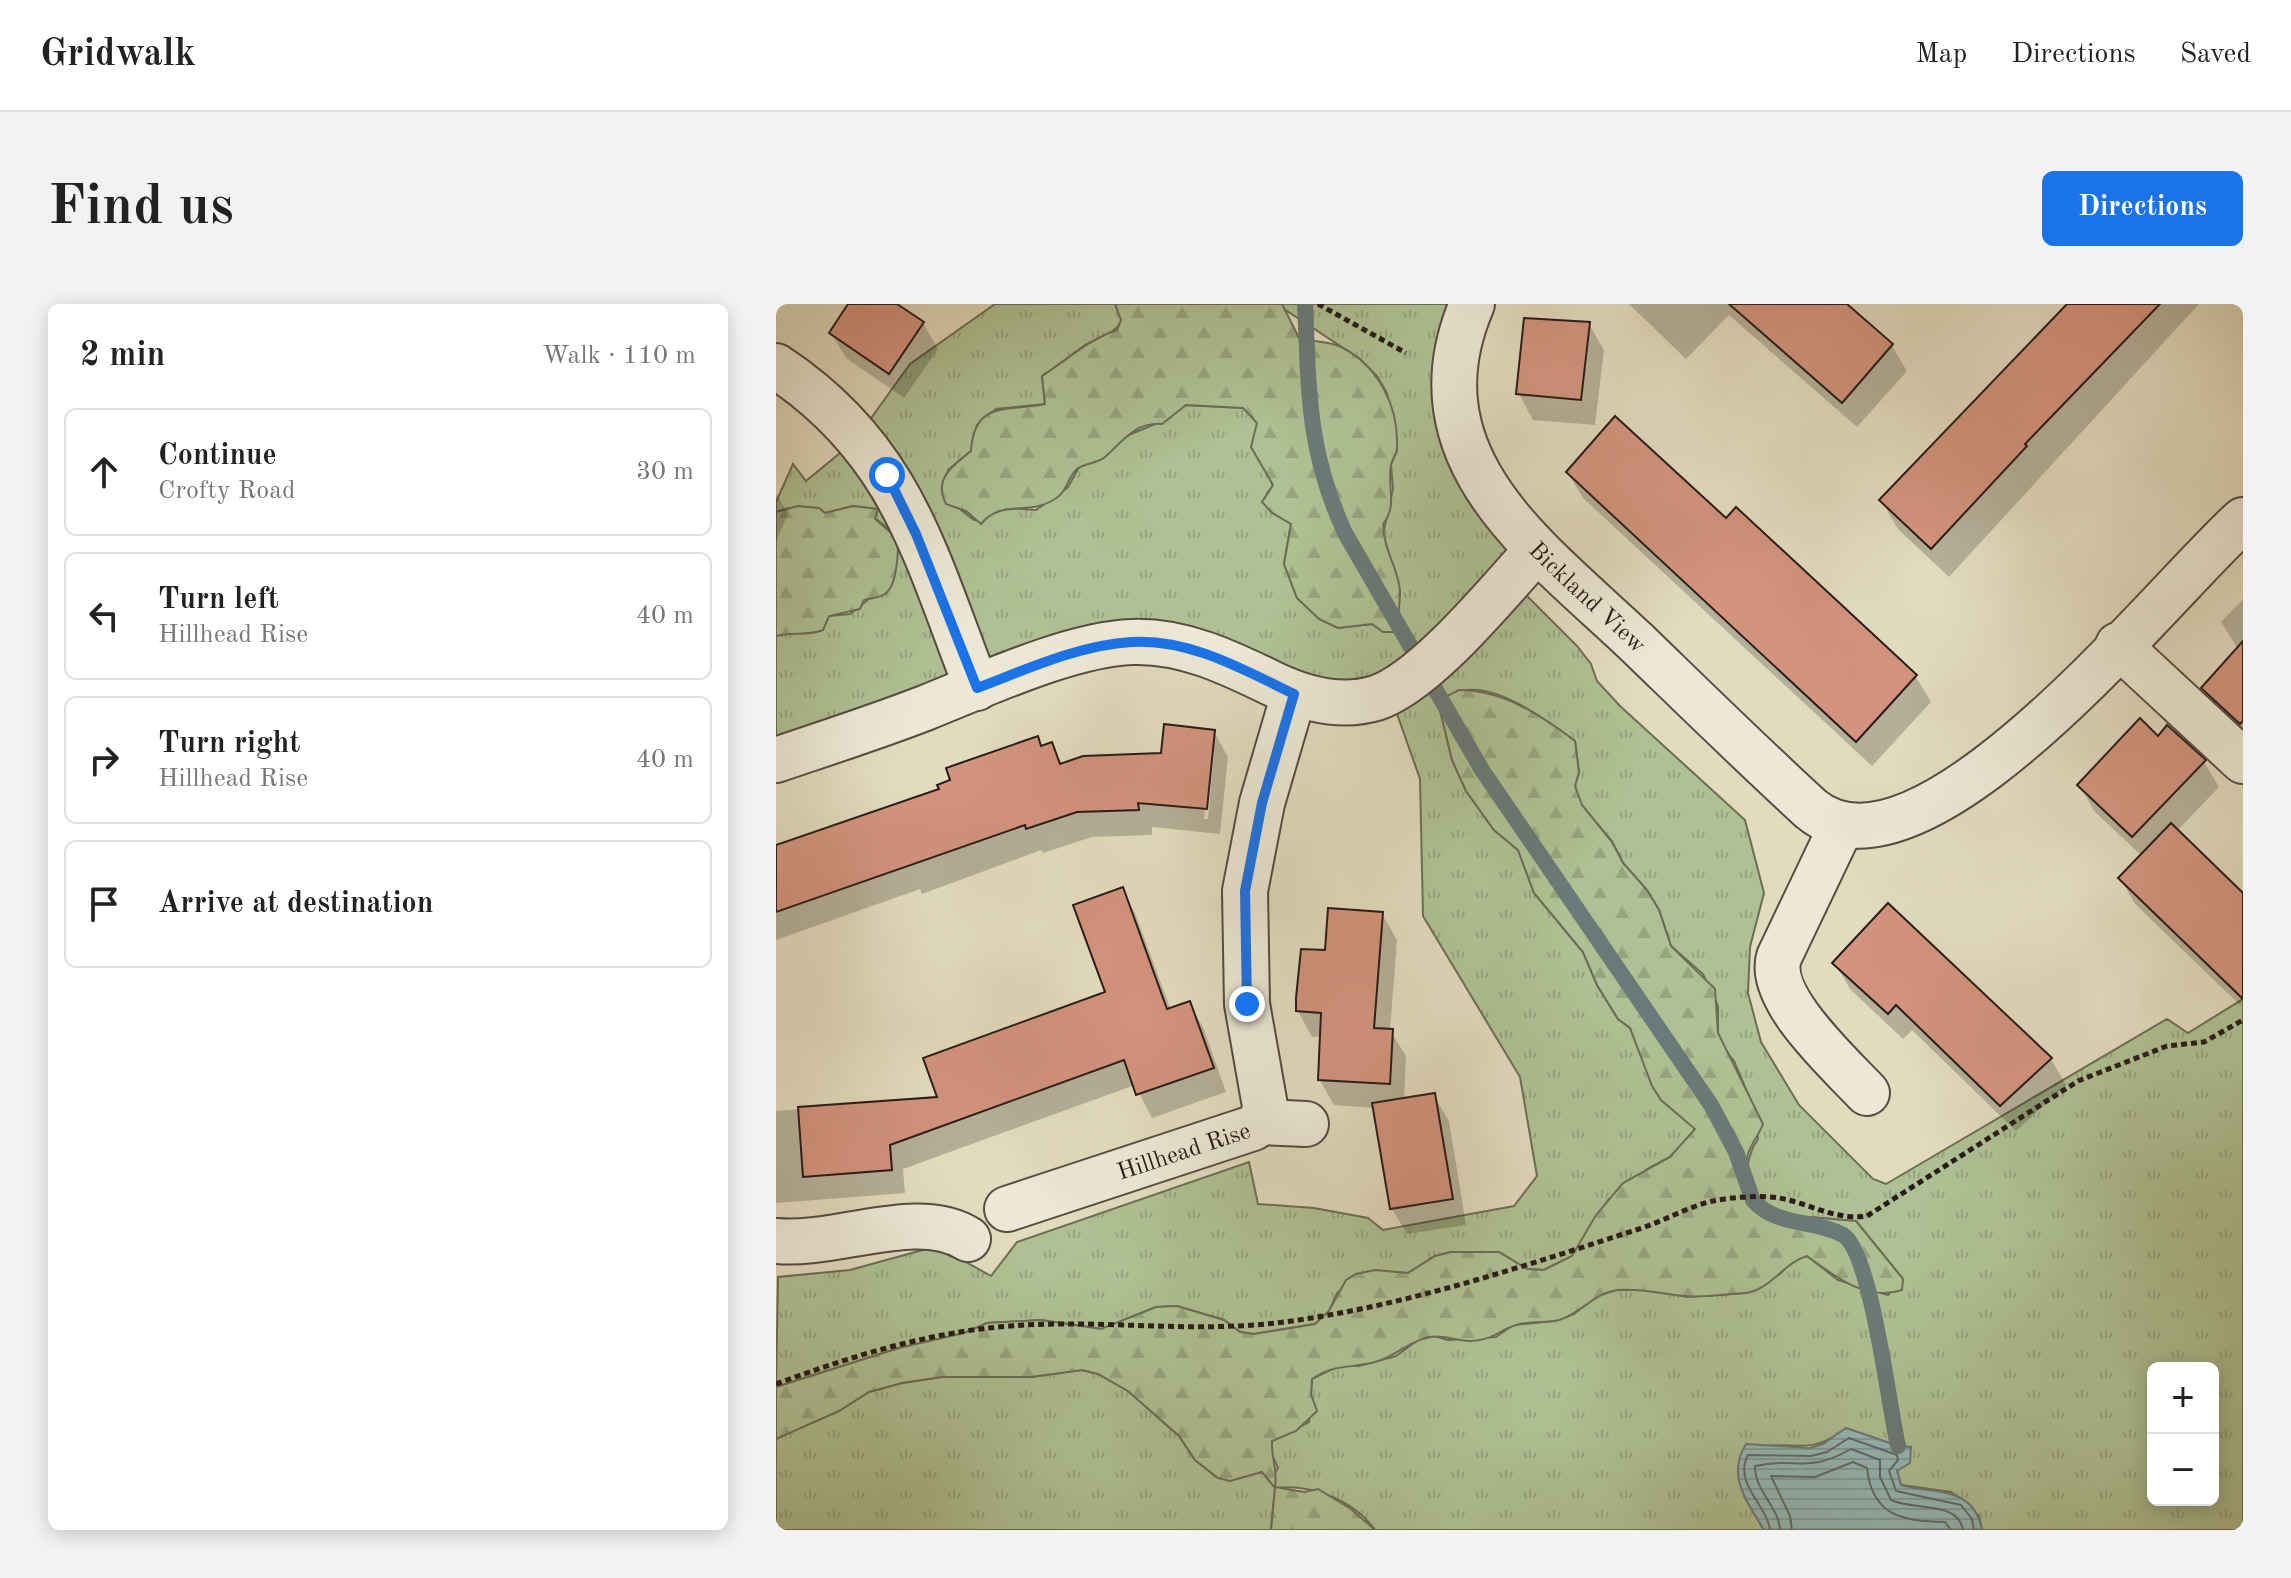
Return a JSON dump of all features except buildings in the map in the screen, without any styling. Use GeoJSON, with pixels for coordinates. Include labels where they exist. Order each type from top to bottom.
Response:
{"type":"FeatureCollection","features":[{"type":"Feature","properties":{"kind":"street","name":"Bickland View"},"geometry":{"type":"LineString","coordinates":[[1472,304],[1455,348],[1452,378],[1457,421],[1481,476],[1498,504],[1536,551],[1811,809],[1842,825]]}},
{"type":"Feature","properties":{"kind":"street"},"geometry":{"type":"LineString","coordinates":[[776,366],[820,396],[887,475],[916,534],[977,688]]}},
{"type":"Feature","properties":{"kind":"street"},"geometry":{"type":"LineString","coordinates":[[1867,1093],[1794,1010],[1776,974],[1779,957],[1842,825],[1894,819],[1963,787],[2026,738],[2243,520]]}},
{"type":"Feature","properties":{"kind":"street"},"geometry":{"type":"LineString","coordinates":[[776,760],[1067,656],[1133,642],[1185,648],[1294,694],[1333,702],[1363,701],[1392,692],[1422,668],[1536,551]]}},
{"type":"Feature","properties":{"kind":"street"},"geometry":{"type":"LineString","coordinates":[[2118,645],[2243,761]]}},
{"type":"Feature","properties":{"kind":"street","name":"Hillhead Rise"},"geometry":{"type":"LineString","coordinates":[[1007,1209],[1253,1128],[1262,1122],[1265,1106],[1247,1004],[1245,891],[1262,803],[1294,694]]}},
{"type":"Feature","properties":{"kind":"street"},"geometry":{"type":"LineString","coordinates":[[1262,1122],[1306,1124]]}},
{"type":"Feature","properties":{"kind":"street"},"geometry":{"type":"LineString","coordinates":[[776,1241],[819,1241],[922,1224],[943,1226],[968,1239]]}},
{"type":"Feature","properties":{"kind":"path"},"geometry":{"type":"LineString","coordinates":[[1321,306],[1452,378]]}},
{"type":"Feature","properties":{"kind":"path"},"geometry":{"type":"LineString","coordinates":[[776,1384],[929,1336],[970,1329],[1077,1324],[1225,1328],[1329,1315],[1499,1273],[1643,1228],[1714,1201],[1780,1198],[1855,1218],[1867,1216],[1885,1208],[2078,1081],[2167,1046],[2204,1042],[2243,1020]]}},
{"type":"Feature","properties":{"kind":"green space"},"geometry":{"type":"Polygon","coordinates":[[[995,304],[1115,304],[1122,320],[1110,333],[1085,345],[1042,376],[1045,404],[996,409],[977,425],[971,451],[948,470],[956,506],[974,520],[1007,508],[1036,510],[1068,487],[1079,467],[1104,458],[1119,439],[1170,418],[1177,409],[1186,405],[1244,408],[1257,423],[1255,448],[1273,486],[1267,493],[1271,512],[1291,524],[1284,564],[1297,598],[1319,619],[1338,628],[1372,624],[1384,632],[1401,624],[1397,614],[1400,591],[1383,534],[1393,489],[1391,464],[1397,451],[1387,393],[1377,376],[1360,359],[1284,309],[1282,304],[1470,304],[1450,379],[1534,551],[1375,696],[1185,646],[977,685],[864,428],[910,364],[995,304]]]}},
{"type":"Feature","properties":{"kind":"green space"},"geometry":{"type":"Polygon","coordinates":[[[1115,304],[1282,304],[1299,338],[1341,347],[1376,376],[1390,403],[1397,433],[1397,450],[1390,473],[1390,510],[1383,524],[1400,593],[1401,624],[1395,632],[1383,632],[1372,624],[1338,628],[1319,619],[1297,598],[1284,564],[1291,524],[1271,512],[1262,502],[1273,485],[1251,447],[1257,423],[1243,408],[1186,405],[1162,424],[1144,426],[1123,439],[1102,459],[1077,469],[1059,496],[1045,504],[1007,509],[989,516],[981,524],[966,511],[946,504],[943,480],[951,468],[971,451],[979,423],[986,415],[996,411],[1045,404],[1042,376],[1087,345],[1117,330],[1121,320],[1115,304]]]}},
{"type":"Feature","properties":{"kind":"green space"},"geometry":{"type":"Polygon","coordinates":[[[857,439],[975,687],[776,759],[776,636],[800,631],[829,616],[850,614],[894,579],[898,549],[890,530],[875,518],[878,509],[853,506],[825,513],[788,508],[776,512],[776,502],[793,464],[806,481],[857,439]]]}},
{"type":"Feature","properties":{"kind":"green space"},"geometry":{"type":"Polygon","coordinates":[[[798,506],[819,508],[825,513],[853,506],[878,509],[875,519],[897,538],[896,570],[888,591],[864,600],[860,609],[829,616],[823,630],[776,636],[776,512],[798,506]]]}},
{"type":"Feature","properties":{"kind":"green space"},"geometry":{"type":"Polygon","coordinates":[[[1510,579],[1577,646],[1591,664],[1597,681],[1620,706],[1745,820],[1764,893],[1750,947],[1748,993],[1761,1042],[1799,1105],[1873,1179],[1886,1184],[2167,1019],[2188,1033],[2243,999],[2243,1530],[1982,1530],[1979,1516],[1951,1492],[1901,1485],[1897,1470],[1911,1447],[1898,1446],[1846,1428],[1813,1445],[1759,1447],[1744,1496],[1764,1530],[1375,1530],[1343,1502],[1316,1491],[1288,1487],[1275,1488],[1271,1530],[776,1530],[776,1439],[869,1392],[902,1383],[942,1377],[1031,1377],[1082,1370],[1098,1374],[1128,1391],[1179,1436],[1195,1460],[1218,1478],[1262,1472],[1271,1480],[1278,1468],[1272,1455],[1272,1441],[1309,1422],[1312,1379],[1340,1365],[1359,1366],[1396,1356],[1418,1340],[1434,1336],[1448,1340],[1496,1337],[1513,1325],[1555,1321],[1574,1314],[1594,1297],[1616,1290],[1654,1290],[1687,1297],[1746,1293],[1780,1274],[1793,1260],[1807,1256],[1838,1280],[1888,1295],[1903,1279],[1856,1221],[1772,1214],[1758,1196],[1748,1169],[1758,1139],[1751,1101],[1718,1033],[1718,1006],[1703,974],[1671,946],[1659,910],[1647,890],[1623,863],[1612,841],[1581,805],[1575,786],[1579,772],[1575,741],[1506,698],[1486,691],[1468,690],[1452,696],[1440,710],[1452,760],[1466,791],[1494,830],[1518,850],[1534,893],[1583,952],[1597,985],[1618,1019],[1630,1028],[1661,1100],[1696,1129],[1670,1157],[1647,1169],[1608,1200],[1572,1256],[1544,1270],[1527,1269],[1499,1252],[1451,1252],[1435,1256],[1408,1273],[1396,1272],[1337,1293],[1329,1311],[1315,1324],[1254,1334],[1240,1332],[1224,1320],[1177,1306],[1156,1307],[1102,1329],[1041,1320],[987,1323],[965,1333],[899,1348],[776,1387],[778,1277],[850,1270],[937,1246],[991,1276],[1017,1242],[1249,1162],[1258,1204],[1314,1208],[1368,1218],[1383,1230],[1514,1206],[1537,1176],[1520,1077],[1423,916],[1420,779],[1390,694],[1510,579]]]}},
{"type":"Feature","properties":{"kind":"green space"},"geometry":{"type":"Polygon","coordinates":[[[1459,690],[1506,699],[1535,713],[1575,741],[1579,772],[1575,786],[1582,805],[1612,842],[1623,863],[1647,890],[1659,910],[1671,946],[1715,989],[1718,1033],[1763,1124],[1749,1150],[1746,1163],[1756,1194],[1772,1214],[1856,1221],[1903,1279],[1902,1290],[1876,1293],[1864,1290],[1840,1279],[1807,1256],[1754,1291],[1691,1296],[1618,1290],[1601,1295],[1559,1320],[1516,1325],[1479,1340],[1429,1337],[1382,1360],[1336,1368],[1321,1374],[1312,1379],[1311,1394],[1317,1411],[1296,1431],[1272,1441],[1275,1487],[1304,1492],[1318,1489],[1351,1509],[1375,1530],[1271,1530],[1275,1488],[1262,1472],[1230,1481],[1218,1478],[1195,1460],[1179,1436],[1128,1391],[1098,1374],[1082,1370],[1031,1377],[942,1377],[902,1383],[869,1392],[839,1411],[776,1439],[776,1387],[899,1348],[964,1333],[987,1323],[1041,1320],[1101,1329],[1156,1307],[1177,1306],[1224,1320],[1240,1332],[1254,1334],[1315,1324],[1329,1311],[1346,1280],[1356,1274],[1375,1270],[1408,1273],[1435,1256],[1451,1252],[1499,1252],[1527,1269],[1544,1270],[1572,1256],[1596,1215],[1623,1183],[1670,1157],[1695,1129],[1661,1100],[1652,1086],[1630,1028],[1618,1019],[1597,985],[1583,952],[1534,893],[1518,850],[1494,830],[1466,791],[1452,760],[1440,710],[1447,696],[1459,690]]]}},
{"type":"Feature","properties":{"kind":"water"},"geometry":{"type":"Polygon","coordinates":[[[1846,1428],[1898,1446],[1911,1447],[1910,1463],[1897,1471],[1901,1485],[1951,1494],[1962,1499],[1971,1505],[1982,1530],[1764,1530],[1746,1499],[1738,1477],[1740,1455],[1746,1444],[1810,1448],[1823,1444],[1846,1428]]]}},
{"type":"Feature","properties":{"kind":"waterway"},"geometry":{"type":"LineString","coordinates":[[1305,304],[1312,420],[1323,475],[1345,533],[1482,770],[1711,1105],[1736,1152],[1751,1195]]}},
{"type":"Feature","properties":{"kind":"waterway"},"geometry":{"type":"LineString","coordinates":[[1753,1200],[1773,1215],[1843,1235],[1853,1247],[1862,1269],[1878,1332],[1898,1446]]}},
{"type":"Feature","properties":{"kind":"route"},"geometry":{"type":"LineString","coordinates":[[887,475],[903,503],[977,688],[1067,656],[1106,645],[1133,642],[1185,648],[1237,667],[1294,694],[1262,803],[1245,891],[1243,935],[1247,1004]]}}]}
